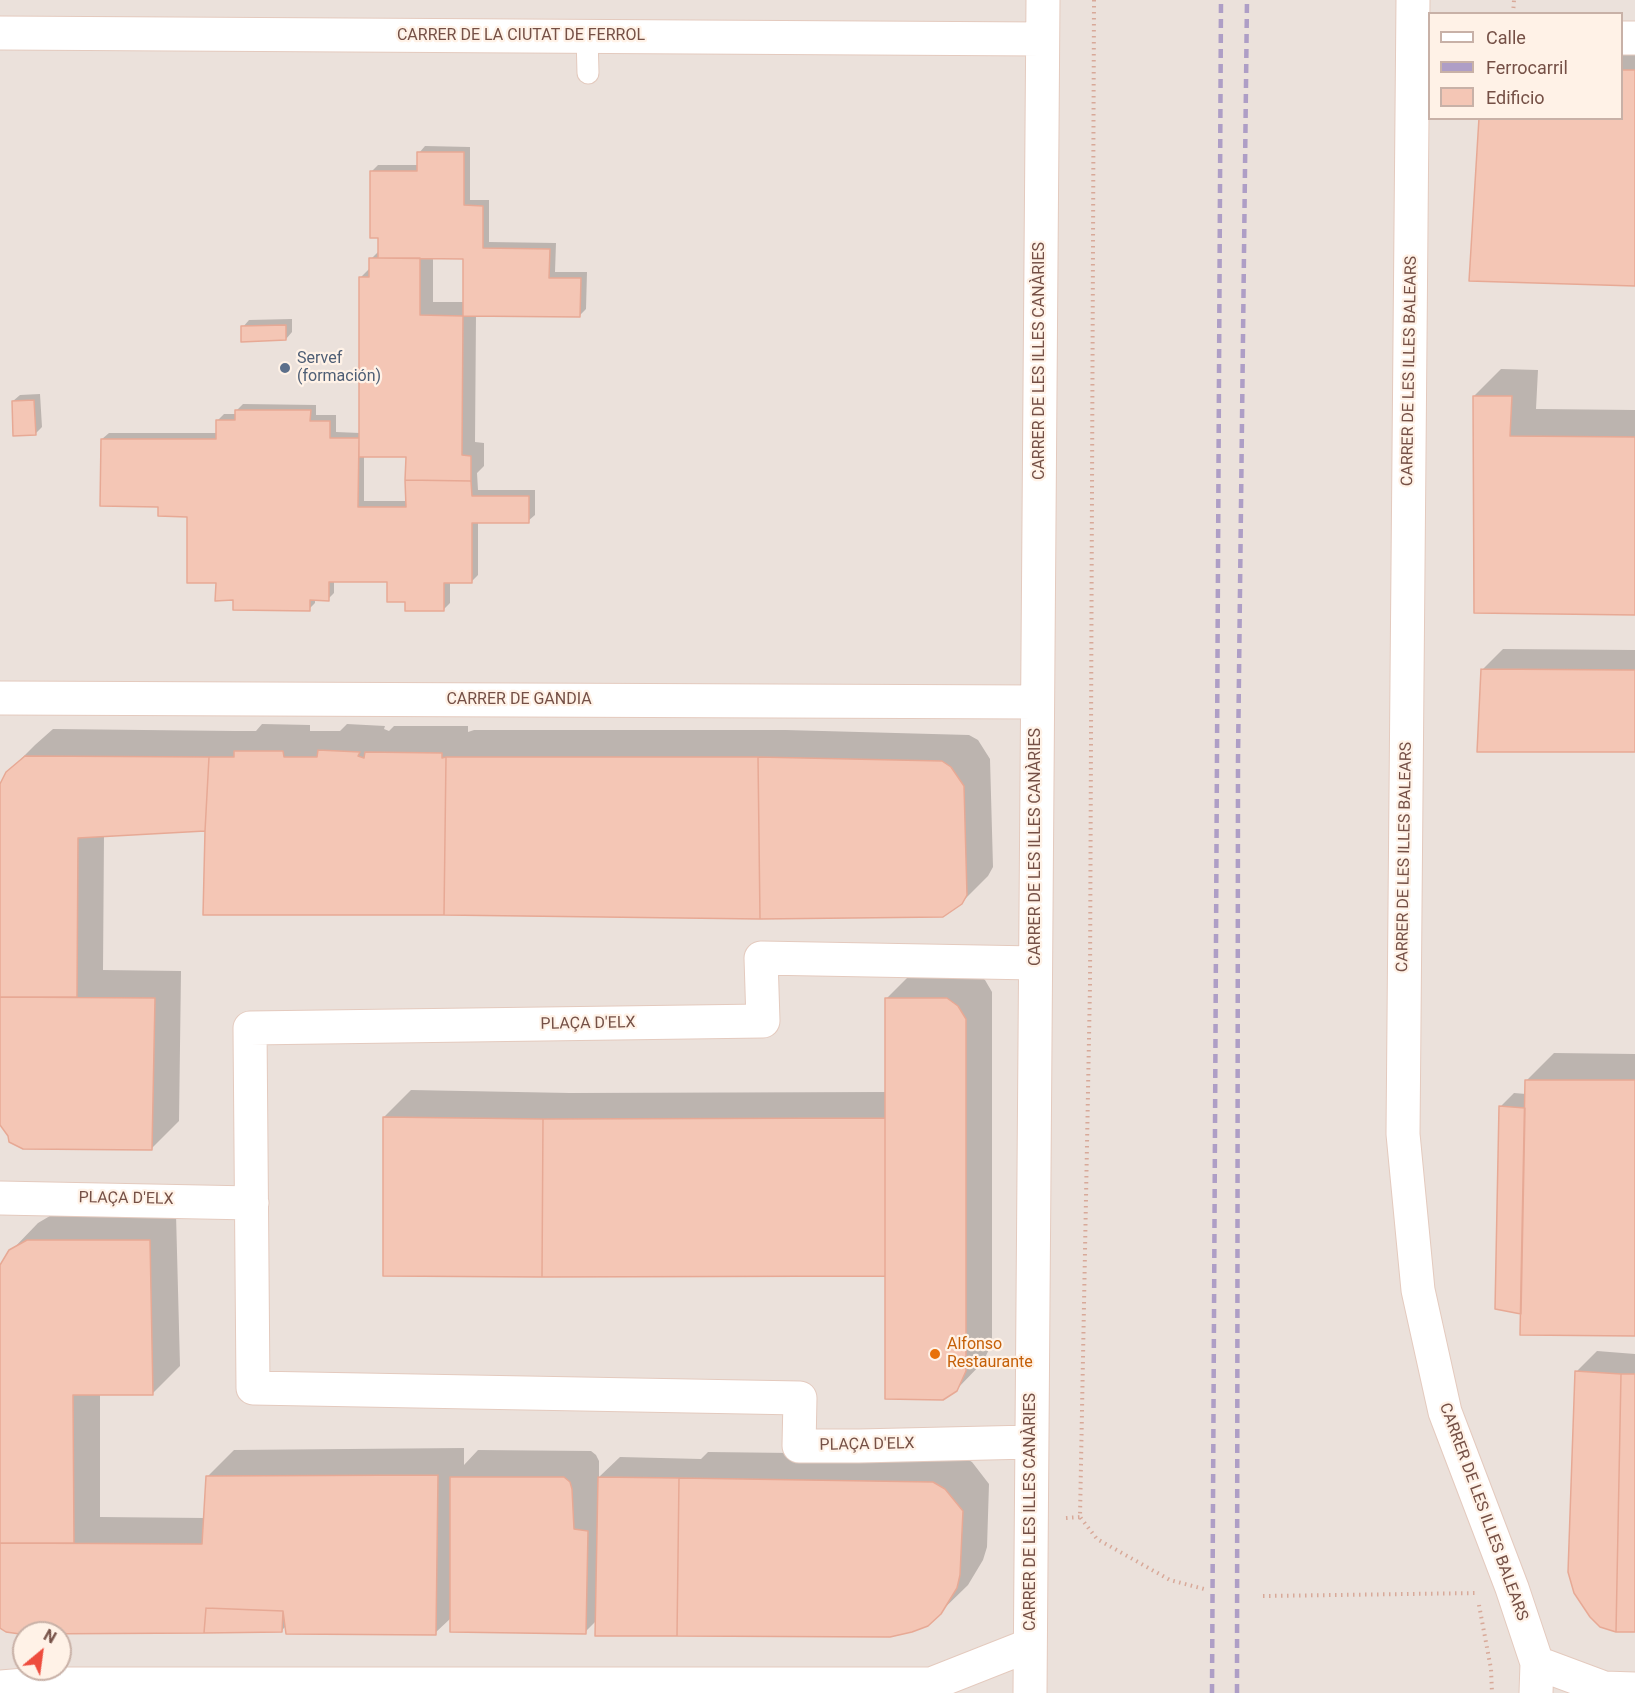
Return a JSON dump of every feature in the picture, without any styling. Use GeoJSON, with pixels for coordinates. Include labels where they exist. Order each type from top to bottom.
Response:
{"type":"FeatureCollection","features":[{"type":"Feature","properties":{"kind":"street","name":"CARRER DE LES ILLES CANÀRIES"},"geometry":{"type":"LineString","coordinates":[[1030,1693],[1042,0]]}},
{"type":"Feature","properties":{"kind":"street","name":"CARRER DE LES ILLES BALEARS"},"geometry":{"type":"LineString","coordinates":[[1413,0],[1421,37],[1403,1134],[1418,1290],[1445,1412],[1512,1588],[1536,1678]]}},
{"type":"Feature","properties":{"kind":"street","name":"CARRER DE LA CIUTAT DE FERROL"},"geometry":{"type":"LineString","coordinates":[[0,33],[1042,39]]}},
{"type":"Feature","properties":{"kind":"street","name":"CARRER DE GANDIA"},"geometry":{"type":"LineString","coordinates":[[0,699],[1037,702]]}},
{"type":"Feature","properties":{"kind":"street","name":"PLAÇA D'ELX"},"geometry":{"type":"LineString","coordinates":[[1031,1442],[798,1446],[800,1398],[253,1388],[250,1028],[763,1021],[761,958],[1035,963]]}},
{"type":"Feature","properties":{"kind":"street","name":"PLAÇA D'ELX"},"geometry":{"type":"LineString","coordinates":[[0,1198],[252,1203]]}},
{"type":"Feature","properties":{"kind":"street"},"geometry":{"type":"LineString","coordinates":[[0,1687],[37,1684],[931,1684],[1030,1645]]}},
{"type":"Feature","properties":{"kind":"street"},"geometry":{"type":"LineString","coordinates":[[1536,1678],[1604,1688],[1635,1689]]}},
{"type":"Feature","properties":{"kind":"street"},"geometry":{"type":"LineString","coordinates":[[107,1684],[169,1693]]}},
{"type":"Feature","properties":{"kind":"lane"},"geometry":{"type":"LineString","coordinates":[[587,36],[588,73]]}},
{"type":"Feature","properties":{"kind":"path"},"geometry":{"type":"LineString","coordinates":[[1094,0],[1090,985],[1080,1517],[1097,1539],[1170,1580],[1204,1589]]}},
{"type":"Feature","properties":{"kind":"path"},"geometry":{"type":"LineString","coordinates":[[1263,1596],[1476,1594]]}},
{"type":"Feature","properties":{"kind":"path"},"geometry":{"type":"LineString","coordinates":[[1479,1604],[1491,1669],[1492,1693]]}},
{"type":"Feature","properties":{"kind":"shaded area"},"geometry":{"type":"Polygon","coordinates":[[[0,0],[1635,0],[1635,1693],[0,1693],[0,0]]]}},
{"type":"Feature","properties":{"kind":"building"},"geometry":{"type":"Polygon","coordinates":[[[1623,70],[1635,70],[1635,286],[1469,281],[1479,120],[1623,120],[1623,70]]]}},
{"type":"Feature","properties":{"kind":"building"},"geometry":{"type":"Polygon","coordinates":[[[417,152],[464,152],[464,205],[483,206],[483,248],[550,249],[549,278],[581,278],[580,317],[463,316],[463,259],[378,258],[378,238],[370,238],[370,171],[417,171],[417,152]]]}},
{"type":"Feature","properties":{"kind":"building"},"geometry":{"type":"Polygon","coordinates":[[[369,258],[420,258],[420,315],[463,316],[462,455],[471,456],[471,481],[405,480],[406,457],[359,457],[359,277],[369,277],[369,258]]]}},
{"type":"Feature","properties":{"kind":"building"},"geometry":{"type":"Polygon","coordinates":[[[286,325],[286,340],[241,342],[241,326],[286,325]]]}},
{"type":"Feature","properties":{"kind":"building"},"geometry":{"type":"Polygon","coordinates":[[[1473,396],[1512,396],[1510,436],[1635,437],[1635,615],[1474,613],[1473,396]]]}},
{"type":"Feature","properties":{"kind":"building"},"geometry":{"type":"Polygon","coordinates":[[[34,400],[36,435],[13,436],[12,401],[34,400]]]}},
{"type":"Feature","properties":{"kind":"building"},"geometry":{"type":"Polygon","coordinates":[[[235,410],[311,410],[310,421],[330,421],[330,438],[359,438],[358,507],[406,507],[405,480],[471,481],[472,496],[529,496],[529,523],[472,523],[472,583],[444,583],[444,611],[405,611],[405,602],[387,602],[387,582],[329,582],[329,601],[310,600],[310,611],[233,610],[233,600],[215,601],[216,583],[187,583],[187,517],[158,516],[158,507],[100,506],[101,439],[216,439],[216,420],[235,420],[235,410]]]}},
{"type":"Feature","properties":{"kind":"building"},"geometry":{"type":"Polygon","coordinates":[[[1481,669],[1635,670],[1635,752],[1477,752],[1481,669]]]}},
{"type":"Feature","properties":{"kind":"building"},"geometry":{"type":"Polygon","coordinates":[[[318,750],[360,752],[358,756],[364,758],[365,752],[442,753],[442,758],[446,757],[444,915],[203,915],[209,757],[234,757],[234,751],[283,751],[284,757],[317,757],[318,750]]]}},
{"type":"Feature","properties":{"kind":"building"},"geometry":{"type":"Polygon","coordinates":[[[25,756],[209,757],[205,831],[78,838],[77,997],[0,997],[0,784],[6,772],[25,756]]]}},
{"type":"Feature","properties":{"kind":"building"},"geometry":{"type":"Polygon","coordinates":[[[446,757],[758,757],[760,919],[444,915],[446,757]]]}},
{"type":"Feature","properties":{"kind":"building"},"geometry":{"type":"Polygon","coordinates":[[[758,757],[942,761],[951,767],[964,786],[967,895],[962,904],[943,917],[760,919],[758,757]]]}},
{"type":"Feature","properties":{"kind":"building"},"geometry":{"type":"Polygon","coordinates":[[[0,997],[155,998],[152,1150],[23,1149],[9,1142],[8,1136],[0,1125],[0,997]]]}},
{"type":"Feature","properties":{"kind":"building"},"geometry":{"type":"Polygon","coordinates":[[[885,998],[947,998],[958,1006],[966,1019],[966,1371],[957,1391],[943,1400],[885,1399],[885,998]]]}},
{"type":"Feature","properties":{"kind":"building"},"geometry":{"type":"Polygon","coordinates":[[[1525,1080],[1635,1080],[1635,1336],[1520,1335],[1525,1080]]]}},
{"type":"Feature","properties":{"kind":"building"},"geometry":{"type":"Polygon","coordinates":[[[1499,1106],[1525,1108],[1521,1314],[1495,1309],[1499,1106]]]}},
{"type":"Feature","properties":{"kind":"building"},"geometry":{"type":"Polygon","coordinates":[[[383,1117],[543,1119],[542,1277],[383,1276],[383,1117]]]}},
{"type":"Feature","properties":{"kind":"building"},"geometry":{"type":"Polygon","coordinates":[[[885,1118],[885,1276],[542,1277],[543,1119],[885,1118]]]}},
{"type":"Feature","properties":{"kind":"building"},"geometry":{"type":"Polygon","coordinates":[[[27,1240],[150,1240],[153,1395],[73,1395],[74,1543],[0,1543],[0,1265],[9,1250],[27,1240]]]}},
{"type":"Feature","properties":{"kind":"building"},"geometry":{"type":"Polygon","coordinates":[[[1575,1371],[1621,1374],[1616,1632],[1600,1627],[1590,1617],[1574,1593],[1568,1572],[1575,1371]]]}},
{"type":"Feature","properties":{"kind":"building"},"geometry":{"type":"Polygon","coordinates":[[[1621,1374],[1635,1374],[1635,1632],[1616,1632],[1621,1374]]]}},
{"type":"Feature","properties":{"kind":"building"},"geometry":{"type":"Polygon","coordinates":[[[438,1475],[436,1635],[286,1634],[283,1611],[206,1608],[204,1633],[72,1634],[72,1621],[12,1621],[12,1633],[0,1628],[0,1543],[202,1544],[206,1476],[438,1475]]]}},
{"type":"Feature","properties":{"kind":"building"},"geometry":{"type":"Polygon","coordinates":[[[450,1477],[564,1477],[570,1482],[574,1529],[588,1531],[586,1634],[450,1632],[450,1477]]]}},
{"type":"Feature","properties":{"kind":"building"},"geometry":{"type":"Polygon","coordinates":[[[598,1477],[679,1478],[677,1636],[595,1636],[598,1477]]]}},
{"type":"Feature","properties":{"kind":"building"},"geometry":{"type":"Polygon","coordinates":[[[679,1478],[933,1482],[945,1489],[963,1511],[960,1575],[957,1588],[941,1614],[928,1626],[890,1637],[677,1636],[679,1478]]]}},
{"type":"Feature","properties":{"kind":"building"},"geometry":{"type":"Polygon","coordinates":[[[206,1608],[283,1611],[282,1632],[204,1633],[206,1608]]]}},
{"type":"Feature","properties":{"kind":"railway"},"geometry":{"type":"LineString","coordinates":[[1212,1693],[1221,0]]}},
{"type":"Feature","properties":{"kind":"railway"},"geometry":{"type":"LineString","coordinates":[[1237,1693],[1238,759],[1247,0]]}},
{"type":"Feature","properties":{"kind":"place","name":"Servef (formación)"},"geometry":{"type":"Point","coordinates":[285,368]}},
{"type":"Feature","properties":{"kind":"place","name":"Alfonso Restaurante"},"geometry":{"type":"Point","coordinates":[935,1354]}}]}
